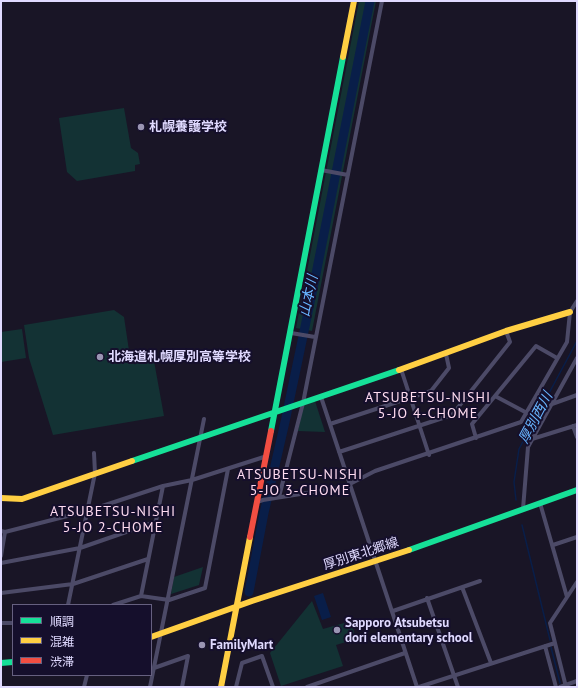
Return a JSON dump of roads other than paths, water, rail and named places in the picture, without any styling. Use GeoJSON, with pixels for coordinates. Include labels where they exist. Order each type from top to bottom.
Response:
{"type":"FeatureCollection","features":[{"type":"Feature","properties":{"kind":"street"},"geometry":{"type":"LineString","coordinates":[[221,687],[236,607],[260,501],[320,170],[354,1]]}},
{"type":"Feature","properties":{"kind":"street"},"geometry":{"type":"LineString","coordinates":[[279,497],[315,337],[346,175],[382,1]]}},
{"type":"Feature","properties":{"kind":"street"},"geometry":{"type":"LineString","coordinates":[[320,170],[346,175]]}},
{"type":"Feature","properties":{"kind":"street"},"geometry":{"type":"LineString","coordinates":[[260,501],[350,485],[375,471],[429,455],[521,422],[566,342],[570,312],[577,301]]}},
{"type":"Feature","properties":{"kind":"street"},"geometry":{"type":"LineString","coordinates":[[1,498],[22,499],[446,354],[506,331],[570,312]]}},
{"type":"Feature","properties":{"kind":"street"},"geometry":{"type":"LineString","coordinates":[[339,452],[452,415],[510,342],[506,331]]}},
{"type":"Feature","properties":{"kind":"street"},"geometry":{"type":"LineString","coordinates":[[291,333],[315,337]]}},
{"type":"Feature","properties":{"kind":"street"},"geometry":{"type":"LineString","coordinates":[[476,438],[472,424],[536,346],[557,358]]}},
{"type":"Feature","properties":{"kind":"street"},"geometry":{"type":"LineString","coordinates":[[330,424],[431,391],[449,368],[446,354]]}},
{"type":"Feature","properties":{"kind":"street"},"geometry":{"type":"LineString","coordinates":[[523,509],[528,447],[577,358]]}},
{"type":"Feature","properties":{"kind":"street"},"geometry":{"type":"LineString","coordinates":[[570,370],[577,368]]}},
{"type":"Feature","properties":{"kind":"street"},"geometry":{"type":"LineString","coordinates":[[401,369],[429,455]]}},
{"type":"Feature","properties":{"kind":"street"},"geometry":{"type":"LineString","coordinates":[[552,404],[577,395]]}},
{"type":"Feature","properties":{"kind":"street"},"geometry":{"type":"LineString","coordinates":[[495,396],[526,413]]}},
{"type":"Feature","properties":{"kind":"street"},"geometry":{"type":"LineString","coordinates":[[321,397],[374,562],[386,597],[393,611],[405,653],[418,687],[555,642]]}},
{"type":"Feature","properties":{"kind":"street"},"geometry":{"type":"LineString","coordinates":[[150,687],[160,634],[169,600],[204,419]]}},
{"type":"Feature","properties":{"kind":"street"},"geometry":{"type":"LineString","coordinates":[[532,439],[575,426],[577,437]]}},
{"type":"Feature","properties":{"kind":"street"},"geometry":{"type":"LineString","coordinates":[[68,604],[95,473],[94,453]]}},
{"type":"Feature","properties":{"kind":"street"},"geometry":{"type":"LineString","coordinates":[[1,556],[3,532],[87,511],[163,486],[192,480],[267,456]]}},
{"type":"Feature","properties":{"kind":"street"},"geometry":{"type":"LineString","coordinates":[[116,604],[141,596],[169,600],[205,588],[228,469]]}},
{"type":"Feature","properties":{"kind":"street"},"geometry":{"type":"LineString","coordinates":[[141,596],[163,486]]}},
{"type":"Feature","properties":{"kind":"street","name":"厚別東北郷線"},"geometry":{"type":"LineString","coordinates":[[152,637],[236,607],[374,562],[577,490]]}},
{"type":"Feature","properties":{"kind":"street"},"geometry":{"type":"LineString","coordinates":[[540,503],[566,597]]}},
{"type":"Feature","properties":{"kind":"street"},"geometry":{"type":"LineString","coordinates":[[1,563],[80,548],[155,522]]}},
{"type":"Feature","properties":{"kind":"street"},"geometry":{"type":"LineString","coordinates":[[553,546],[577,537]]}},
{"type":"Feature","properties":{"kind":"street"},"geometry":{"type":"LineString","coordinates":[[1,593],[73,584],[148,559]]}},
{"type":"Feature","properties":{"kind":"street"},"geometry":{"type":"LineString","coordinates":[[393,611],[427,598],[480,581]]}},
{"type":"Feature","properties":{"kind":"street"},"geometry":{"type":"LineString","coordinates":[[566,686],[550,623],[577,582]]}},
{"type":"Feature","properties":{"kind":"street"},"geometry":{"type":"LineString","coordinates":[[462,587],[491,663]]}},
{"type":"Feature","properties":{"kind":"street"},"geometry":{"type":"LineString","coordinates":[[427,598],[458,687]]}},
{"type":"Feature","properties":{"kind":"street"},"geometry":{"type":"LineString","coordinates":[[1,623],[12,623]]}},
{"type":"Feature","properties":{"kind":"street"},"geometry":{"type":"LineString","coordinates":[[545,646],[556,687]]}},
{"type":"Feature","properties":{"kind":"street"},"geometry":{"type":"LineString","coordinates":[[307,687],[405,653]]}},
{"type":"Feature","properties":{"kind":"street"},"geometry":{"type":"LineString","coordinates":[[154,668],[188,656],[182,687]]}},
{"type":"Feature","properties":{"kind":"street"},"geometry":{"type":"LineString","coordinates":[[236,687],[242,663],[262,656],[273,687]]}},
{"type":"Feature","properties":{"kind":"street"},"geometry":{"type":"LineString","coordinates":[[1,663],[12,662]]}},
{"type":"Feature","properties":{"kind":"street"},"geometry":{"type":"LineString","coordinates":[[84,687],[87,676]]}},
{"type":"Feature","properties":{"kind":"street"},"geometry":{"type":"LineString","coordinates":[[560,687],[577,681]]}},
{"type":"Feature","properties":{"kind":"water"},"geometry":{"type":"Polygon","coordinates":[[[323,593],[331,617],[322,620],[314,596],[323,593]]]}},
{"type":"Feature","properties":{"kind":"waterway","name":"山本川"},"geometry":{"type":"LineString","coordinates":[[249,592],[264,513],[315,279],[370,1]]}},
{"type":"Feature","properties":{"kind":"waterway","name":"厚別西川"},"geometry":{"type":"LineString","coordinates":[[516,500],[514,482],[519,449],[577,341]]}},
{"type":"Feature","properties":{"kind":"waterway","name":"厚別西川"},"geometry":{"type":"LineString","coordinates":[[522,525],[550,640]]}},
{"type":"Feature","properties":{"kind":"waterway","name":"厚別西川"},"geometry":{"type":"LineString","coordinates":[[551,647],[560,683]]}},
{"type":"Feature","properties":{"kind":"place","name":"札幌養護学校"},"geometry":{"type":"Point","coordinates":[141,127]}},
{"type":"Feature","properties":{"kind":"place","name":"北海道札幌厚別高等学校"},"geometry":{"type":"Point","coordinates":[100,357]}},
{"type":"Feature","properties":{"kind":"place","name":"Sapporo Atsubetsu dori elementary school"},"geometry":{"type":"Point","coordinates":[337,630]}},
{"type":"Feature","properties":{"kind":"place","name":"FamilyMart"},"geometry":{"type":"Point","coordinates":[202,645]}},
{"type":"Feature","properties":{"kind":"district","name":"ATSUBETSU-NISHI 5-JO 4-CHOME"},"geometry":{"type":"Point","coordinates":[428,406]}},
{"type":"Feature","properties":{"kind":"district","name":"ATSUBETSU-NISHI 5-JO 3-CHOME"},"geometry":{"type":"Point","coordinates":[300,484]}},
{"type":"Feature","properties":{"kind":"district","name":"ATSUBETSU-NISHI 5-JO 2-CHOME"},"geometry":{"type":"Point","coordinates":[113,520]}}]}
